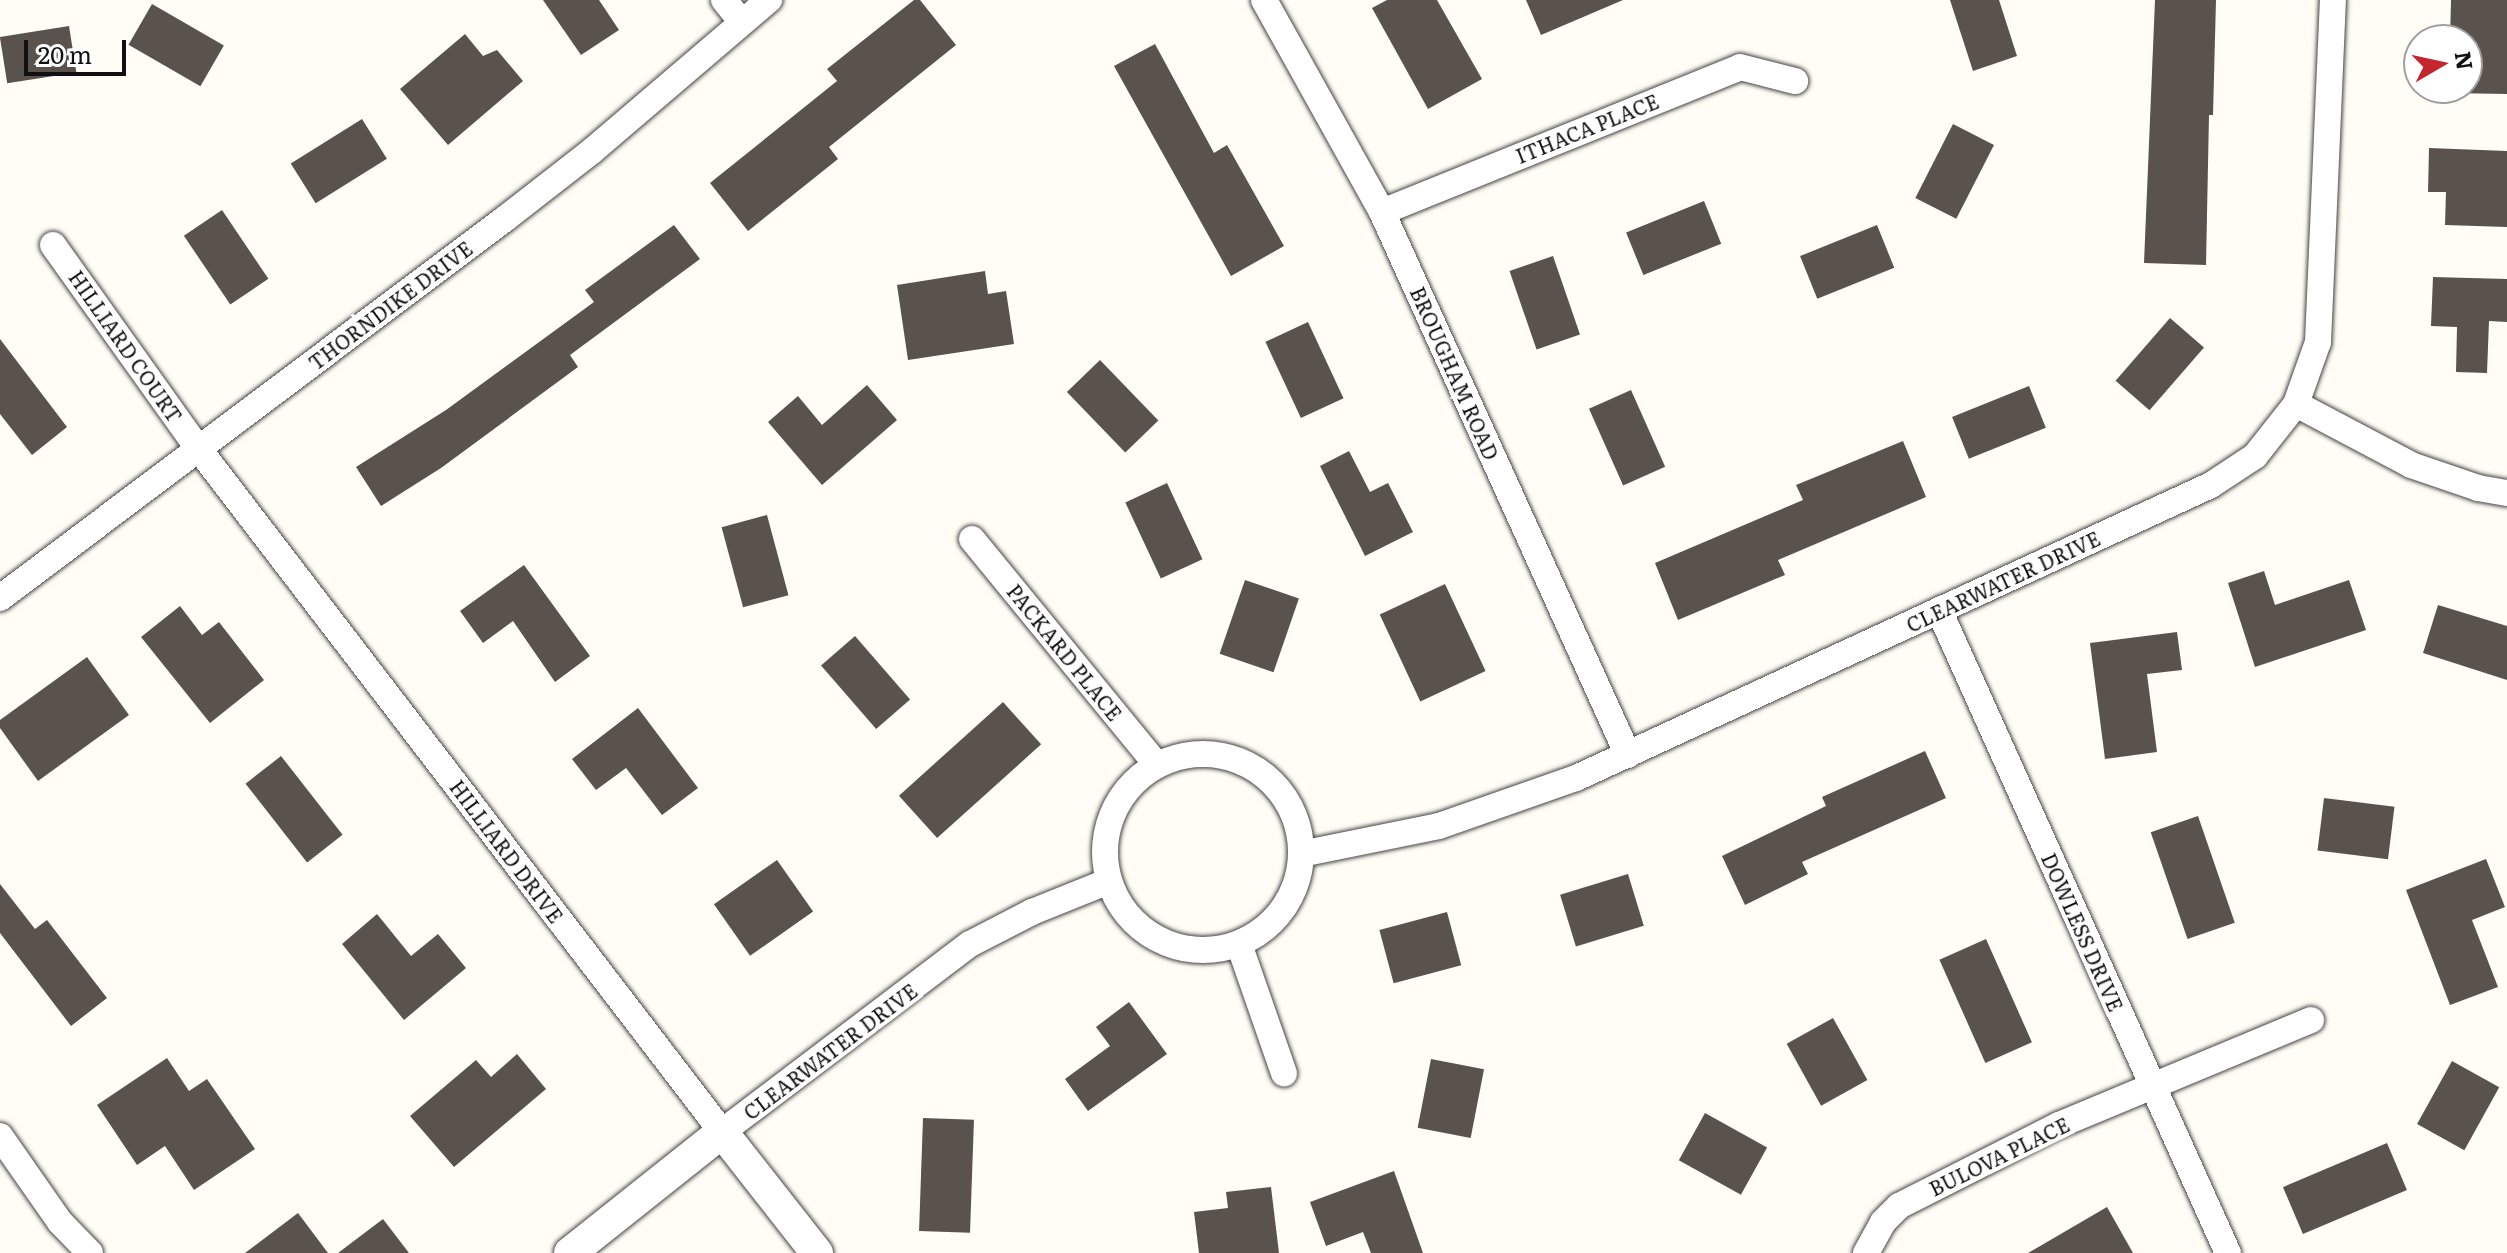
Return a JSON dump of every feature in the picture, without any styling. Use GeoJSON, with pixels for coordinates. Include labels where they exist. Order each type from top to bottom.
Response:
{"type":"FeatureCollection","features":[{"type":"Feature","properties":{"kind":"street"},"geometry":{"type":"LineString","coordinates":[[724,0],[742,22]]}},
{"type":"Feature","properties":{"kind":"street","name":"THORNDIKE DRIVE"},"geometry":{"type":"LineString","coordinates":[[0,598],[580,160],[769,0]]}},
{"type":"Feature","properties":{"kind":"street","name":"BROUGHAM ROAD"},"geometry":{"type":"LineString","coordinates":[[1264,0],[1382,212],[1628,755]]}},
{"type":"Feature","properties":{"kind":"street","name":"CLEARWATER DRIVE"},"geometry":{"type":"LineString","coordinates":[[1301,854],[1439,826],[1576,778],[2237,470],[2272,439],[2296,404],[2318,342],[2333,0]]}},
{"type":"Feature","properties":{"kind":"street","name":"ITHACA PLACE"},"geometry":{"type":"LineString","coordinates":[[1382,212],[1740,67],[1795,81]]}},
{"type":"Feature","properties":{"kind":"street","name":"HILLIARD COURT"},"geometry":{"type":"LineString","coordinates":[[53,245],[198,448]]}},
{"type":"Feature","properties":{"kind":"street"},"geometry":{"type":"LineString","coordinates":[[2296,404],[2411,465],[2478,488],[2507,493]]}},
{"type":"Feature","properties":{"kind":"street","name":"HILLIARD DRIVE"},"geometry":{"type":"LineString","coordinates":[[198,448],[817,1253]]}},
{"type":"Feature","properties":{"kind":"street","name":"PACKARD PLACE"},"geometry":{"type":"LineString","coordinates":[[972,539],[1157,765]]}},
{"type":"Feature","properties":{"kind":"street","name":"DOWLESS DRIVE"},"geometry":{"type":"LineString","coordinates":[[1939,610],[2228,1253]]}},
{"type":"Feature","properties":{"kind":"street"},"geometry":{"type":"LineString","coordinates":[[1189,754],[1223,755],[1254,768],[1280,790],[1296,820],[1301,854],[1296,883],[1284,908],[1263,929],[1239,944],[1193,950],[1160,940],[1132,920],[1109,881],[1106,835],[1112,814],[1131,786],[1157,765],[1189,754]]}},
{"type":"Feature","properties":{"kind":"street","name":"CLEARWATER DRIVE"},"geometry":{"type":"LineString","coordinates":[[570,1253],[722,1132],[970,944],[1032,912],[1109,881]]}},
{"type":"Feature","properties":{"kind":"street"},"geometry":{"type":"LineString","coordinates":[[1239,944],[1284,1073]]}},
{"type":"Feature","properties":{"kind":"street","name":"BULOVA PLACE"},"geometry":{"type":"LineString","coordinates":[[1866,1253],[1883,1222],[1899,1206],[2059,1125],[2311,1020]]}},
{"type":"Feature","properties":{"kind":"street"},"geometry":{"type":"LineString","coordinates":[[0,1136],[60,1222],[90,1253]]}},
{"type":"Feature","properties":{"kind":"building"},"geometry":{"type":"Polygon","coordinates":[[[543,0],[599,0],[619,30],[581,55],[543,0]]]}},
{"type":"Feature","properties":{"kind":"building"},"geometry":{"type":"Polygon","coordinates":[[[914,0],[920,0],[956,45],[829,147],[838,159],[748,231],[710,183],[837,81],[827,69],[914,0]]]}},
{"type":"Feature","properties":{"kind":"building"},"geometry":{"type":"Polygon","coordinates":[[[1387,0],[1437,0],[1482,79],[1428,109],[1372,8],[1387,0]]]}},
{"type":"Feature","properties":{"kind":"building"},"geometry":{"type":"Polygon","coordinates":[[[1526,0],[1623,0],[1541,35],[1526,0]]]}},
{"type":"Feature","properties":{"kind":"building"},"geometry":{"type":"Polygon","coordinates":[[[1950,0],[1999,0],[2017,56],[1973,71],[1950,0]]]}},
{"type":"Feature","properties":{"kind":"building"},"geometry":{"type":"Polygon","coordinates":[[[2155,0],[2216,0],[2213,115],[2209,115],[2206,265],[2144,263],[2155,0]]]}},
{"type":"Feature","properties":{"kind":"building"},"geometry":{"type":"Polygon","coordinates":[[[2451,0],[2507,0],[2507,94],[2483,94],[2483,24],[2450,24],[2451,0]]]}},
{"type":"Feature","properties":{"kind":"building"},"geometry":{"type":"Polygon","coordinates":[[[152,4],[224,46],[200,86],[128,45],[152,4]]]}},
{"type":"Feature","properties":{"kind":"building"},"geometry":{"type":"Polygon","coordinates":[[[69,26],[76,72],[7,83],[0,37],[69,26]]]}},
{"type":"Feature","properties":{"kind":"building"},"geometry":{"type":"Polygon","coordinates":[[[465,34],[483,56],[497,50],[523,81],[448,145],[400,89],[465,34]]]}},
{"type":"Feature","properties":{"kind":"building"},"geometry":{"type":"Polygon","coordinates":[[[1155,44],[1214,153],[1227,145],[1284,246],[1231,276],[1114,66],[1155,44]]]}},
{"type":"Feature","properties":{"kind":"building"},"geometry":{"type":"Polygon","coordinates":[[[362,119],[387,159],[316,203],[291,164],[362,119]]]}},
{"type":"Feature","properties":{"kind":"building"},"geometry":{"type":"Polygon","coordinates":[[[1953,124],[1994,145],[1956,219],[1915,198],[1953,124]]]}},
{"type":"Feature","properties":{"kind":"building"},"geometry":{"type":"Polygon","coordinates":[[[2429,148],[2507,151],[2507,227],[2445,225],[2446,192],[2428,192],[2429,148]]]}},
{"type":"Feature","properties":{"kind":"building"},"geometry":{"type":"Polygon","coordinates":[[[1704,201],[1721,244],[1643,275],[1626,232],[1704,201]]]}},
{"type":"Feature","properties":{"kind":"building"},"geometry":{"type":"Polygon","coordinates":[[[222,210],[268,279],[230,305],[184,236],[222,210]]]}},
{"type":"Feature","properties":{"kind":"building"},"geometry":{"type":"Polygon","coordinates":[[[674,225],[700,259],[570,355],[578,367],[441,468],[381,506],[356,467],[446,410],[594,302],[585,290],[674,225]]]}},
{"type":"Feature","properties":{"kind":"building"},"geometry":{"type":"Polygon","coordinates":[[[1877,225],[1894,268],[1817,299],[1800,256],[1877,225]]]}},
{"type":"Feature","properties":{"kind":"building"},"geometry":{"type":"Polygon","coordinates":[[[1553,256],[1580,334],[1537,349],[1510,271],[1553,256]]]}},
{"type":"Feature","properties":{"kind":"building"},"geometry":{"type":"Polygon","coordinates":[[[985,271],[988,294],[1006,291],[1014,344],[908,360],[897,285],[985,271]]]}},
{"type":"Feature","properties":{"kind":"building"},"geometry":{"type":"Polygon","coordinates":[[[2433,277],[2507,279],[2507,322],[2489,321],[2487,373],[2456,372],[2457,327],[2431,326],[2433,277]]]}},
{"type":"Feature","properties":{"kind":"building"},"geometry":{"type":"Polygon","coordinates":[[[2170,318],[2204,348],[2150,410],[2116,381],[2170,318]]]}},
{"type":"Feature","properties":{"kind":"building"},"geometry":{"type":"Polygon","coordinates":[[[1308,322],[1343,398],[1301,418],[1265,342],[1308,322]]]}},
{"type":"Feature","properties":{"kind":"building"},"geometry":{"type":"Polygon","coordinates":[[[0,339],[67,427],[32,455],[0,414],[0,339]]]}},
{"type":"Feature","properties":{"kind":"building"},"geometry":{"type":"Polygon","coordinates":[[[1100,360],[1158,420],[1125,452],[1067,392],[1100,360]]]}},
{"type":"Feature","properties":{"kind":"building"},"geometry":{"type":"Polygon","coordinates":[[[867,385],[897,420],[822,485],[768,422],[798,396],[822,425],[867,385]]]}},
{"type":"Feature","properties":{"kind":"building"},"geometry":{"type":"Polygon","coordinates":[[[2029,386],[2046,428],[1969,459],[1952,417],[2029,386]]]}},
{"type":"Feature","properties":{"kind":"building"},"geometry":{"type":"Polygon","coordinates":[[[1631,390],[1665,467],[1623,485],[1589,409],[1631,390]]]}},
{"type":"Feature","properties":{"kind":"building"},"geometry":{"type":"Polygon","coordinates":[[[1903,441],[1926,497],[1778,560],[1785,575],[1678,620],[1655,563],[1803,500],[1796,485],[1903,441]]]}},
{"type":"Feature","properties":{"kind":"building"},"geometry":{"type":"Polygon","coordinates":[[[1349,451],[1370,492],[1388,483],[1413,532],[1365,556],[1320,466],[1349,451]]]}},
{"type":"Feature","properties":{"kind":"building"},"geometry":{"type":"Polygon","coordinates":[[[1167,483],[1202,559],[1161,579],[1125,502],[1167,483]]]}},
{"type":"Feature","properties":{"kind":"building"},"geometry":{"type":"Polygon","coordinates":[[[767,515],[788,595],[743,607],[722,527],[767,515]]]}},
{"type":"Feature","properties":{"kind":"building"},"geometry":{"type":"Polygon","coordinates":[[[524,565],[590,656],[555,682],[513,621],[483,643],[460,611],[524,565]]]}},
{"type":"Feature","properties":{"kind":"building"},"geometry":{"type":"Polygon","coordinates":[[[2264,571],[2275,605],[2349,580],[2366,630],[2255,667],[2228,583],[2264,571]]]}},
{"type":"Feature","properties":{"kind":"building"},"geometry":{"type":"Polygon","coordinates":[[[1245,580],[1299,599],[1274,672],[1220,654],[1245,580]]]}},
{"type":"Feature","properties":{"kind":"building"},"geometry":{"type":"Polygon","coordinates":[[[1445,584],[1486,671],[1420,701],[1380,614],[1445,584]]]}},
{"type":"Feature","properties":{"kind":"building"},"geometry":{"type":"Polygon","coordinates":[[[2438,605],[2507,626],[2507,680],[2423,653],[2438,605]]]}},
{"type":"Feature","properties":{"kind":"building"},"geometry":{"type":"Polygon","coordinates":[[[180,606],[202,635],[219,622],[264,680],[210,723],[141,637],[180,606]]]}},
{"type":"Feature","properties":{"kind":"building"},"geometry":{"type":"Polygon","coordinates":[[[2177,632],[2182,670],[2147,674],[2157,752],[2105,759],[2090,643],[2177,632]]]}},
{"type":"Feature","properties":{"kind":"building"},"geometry":{"type":"Polygon","coordinates":[[[855,636],[910,699],[876,729],[821,666],[855,636]]]}},
{"type":"Feature","properties":{"kind":"building"},"geometry":{"type":"Polygon","coordinates":[[[87,657],[129,715],[38,781],[0,728],[0,720],[87,657]]]}},
{"type":"Feature","properties":{"kind":"building"},"geometry":{"type":"Polygon","coordinates":[[[1003,702],[1041,744],[937,838],[899,796],[1003,702]]]}},
{"type":"Feature","properties":{"kind":"building"},"geometry":{"type":"Polygon","coordinates":[[[638,708],[698,788],[662,815],[626,768],[596,790],[572,759],[638,708]]]}},
{"type":"Feature","properties":{"kind":"building"},"geometry":{"type":"Polygon","coordinates":[[[1925,751],[1946,798],[1802,862],[1808,874],[1745,905],[1722,856],[1826,806],[1822,797],[1925,751]]]}},
{"type":"Feature","properties":{"kind":"building"},"geometry":{"type":"Polygon","coordinates":[[[281,756],[343,835],[307,863],[246,784],[281,756]]]}},
{"type":"Feature","properties":{"kind":"building"},"geometry":{"type":"Polygon","coordinates":[[[2324,798],[2394,807],[2388,859],[2318,851],[2324,798]]]}},
{"type":"Feature","properties":{"kind":"building"},"geometry":{"type":"Polygon","coordinates":[[[2198,816],[2235,923],[2188,939],[2151,832],[2198,816]]]}},
{"type":"Feature","properties":{"kind":"building"},"geometry":{"type":"Polygon","coordinates":[[[2486,859],[2505,907],[2472,920],[2498,987],[2450,1005],[2406,890],[2486,859]]]}},
{"type":"Feature","properties":{"kind":"building"},"geometry":{"type":"Polygon","coordinates":[[[777,860],[813,912],[750,956],[714,904],[777,860]]]}},
{"type":"Feature","properties":{"kind":"building"},"geometry":{"type":"Polygon","coordinates":[[[1628,874],[1644,926],[1576,946],[1560,895],[1628,874]]]}},
{"type":"Feature","properties":{"kind":"building"},"geometry":{"type":"Polygon","coordinates":[[[0,884],[35,929],[47,920],[107,998],[71,1026],[0,933],[0,884]]]}},
{"type":"Feature","properties":{"kind":"building"},"geometry":{"type":"Polygon","coordinates":[[[1447,912],[1461,965],[1394,983],[1379,930],[1447,912]]]}},
{"type":"Feature","properties":{"kind":"building"},"geometry":{"type":"Polygon","coordinates":[[[377,914],[411,956],[438,934],[466,968],[404,1020],[342,944],[377,914]]]}},
{"type":"Feature","properties":{"kind":"building"},"geometry":{"type":"Polygon","coordinates":[[[1986,939],[2032,1042],[1985,1063],[1939,960],[1986,939]]]}},
{"type":"Feature","properties":{"kind":"building"},"geometry":{"type":"Polygon","coordinates":[[[1129,1002],[1167,1054],[1088,1111],[1065,1079],[1110,1046],[1096,1027],[1129,1002]]]}},
{"type":"Feature","properties":{"kind":"building"},"geometry":{"type":"Polygon","coordinates":[[[1833,1018],[1867,1080],[1821,1106],[1787,1044],[1833,1018]]]}},
{"type":"Feature","properties":{"kind":"building"},"geometry":{"type":"Polygon","coordinates":[[[517,1054],[546,1089],[454,1167],[410,1116],[476,1060],[491,1077],[517,1054]]]}},
{"type":"Feature","properties":{"kind":"building"},"geometry":{"type":"Polygon","coordinates":[[[167,1058],[189,1091],[207,1079],[255,1149],[194,1190],[165,1146],[137,1165],[97,1105],[167,1058]]]}},
{"type":"Feature","properties":{"kind":"building"},"geometry":{"type":"Polygon","coordinates":[[[1431,1059],[1484,1069],[1471,1138],[1418,1128],[1431,1059]]]}},
{"type":"Feature","properties":{"kind":"building"},"geometry":{"type":"Polygon","coordinates":[[[2452,1061],[2499,1087],[2464,1150],[2417,1124],[2452,1061]]]}},
{"type":"Feature","properties":{"kind":"building"},"geometry":{"type":"Polygon","coordinates":[[[1705,1113],[1767,1147],[1741,1195],[1679,1160],[1705,1113]]]}},
{"type":"Feature","properties":{"kind":"building"},"geometry":{"type":"Polygon","coordinates":[[[923,1118],[974,1120],[970,1233],[919,1231],[923,1118]]]}},
{"type":"Feature","properties":{"kind":"building"},"geometry":{"type":"Polygon","coordinates":[[[2387,1143],[2407,1190],[2303,1234],[2283,1187],[2387,1143]]]}},
{"type":"Feature","properties":{"kind":"building"},"geometry":{"type":"Polygon","coordinates":[[[1394,1171],[1423,1253],[1371,1253],[1363,1232],[1326,1246],[1310,1202],[1394,1171]]]}},
{"type":"Feature","properties":{"kind":"building"},"geometry":{"type":"Polygon","coordinates":[[[1271,1187],[1279,1253],[1199,1253],[1194,1212],[1228,1208],[1226,1192],[1271,1187]]]}},
{"type":"Feature","properties":{"kind":"building"},"geometry":{"type":"Polygon","coordinates":[[[2107,1207],[2133,1253],[2028,1253],[2107,1207]]]}},
{"type":"Feature","properties":{"kind":"building"},"geometry":{"type":"Polygon","coordinates":[[[298,1213],[328,1253],[245,1253],[298,1213]]]}},
{"type":"Feature","properties":{"kind":"building"},"geometry":{"type":"Polygon","coordinates":[[[383,1219],[409,1253],[338,1253],[383,1219]]]}}]}
